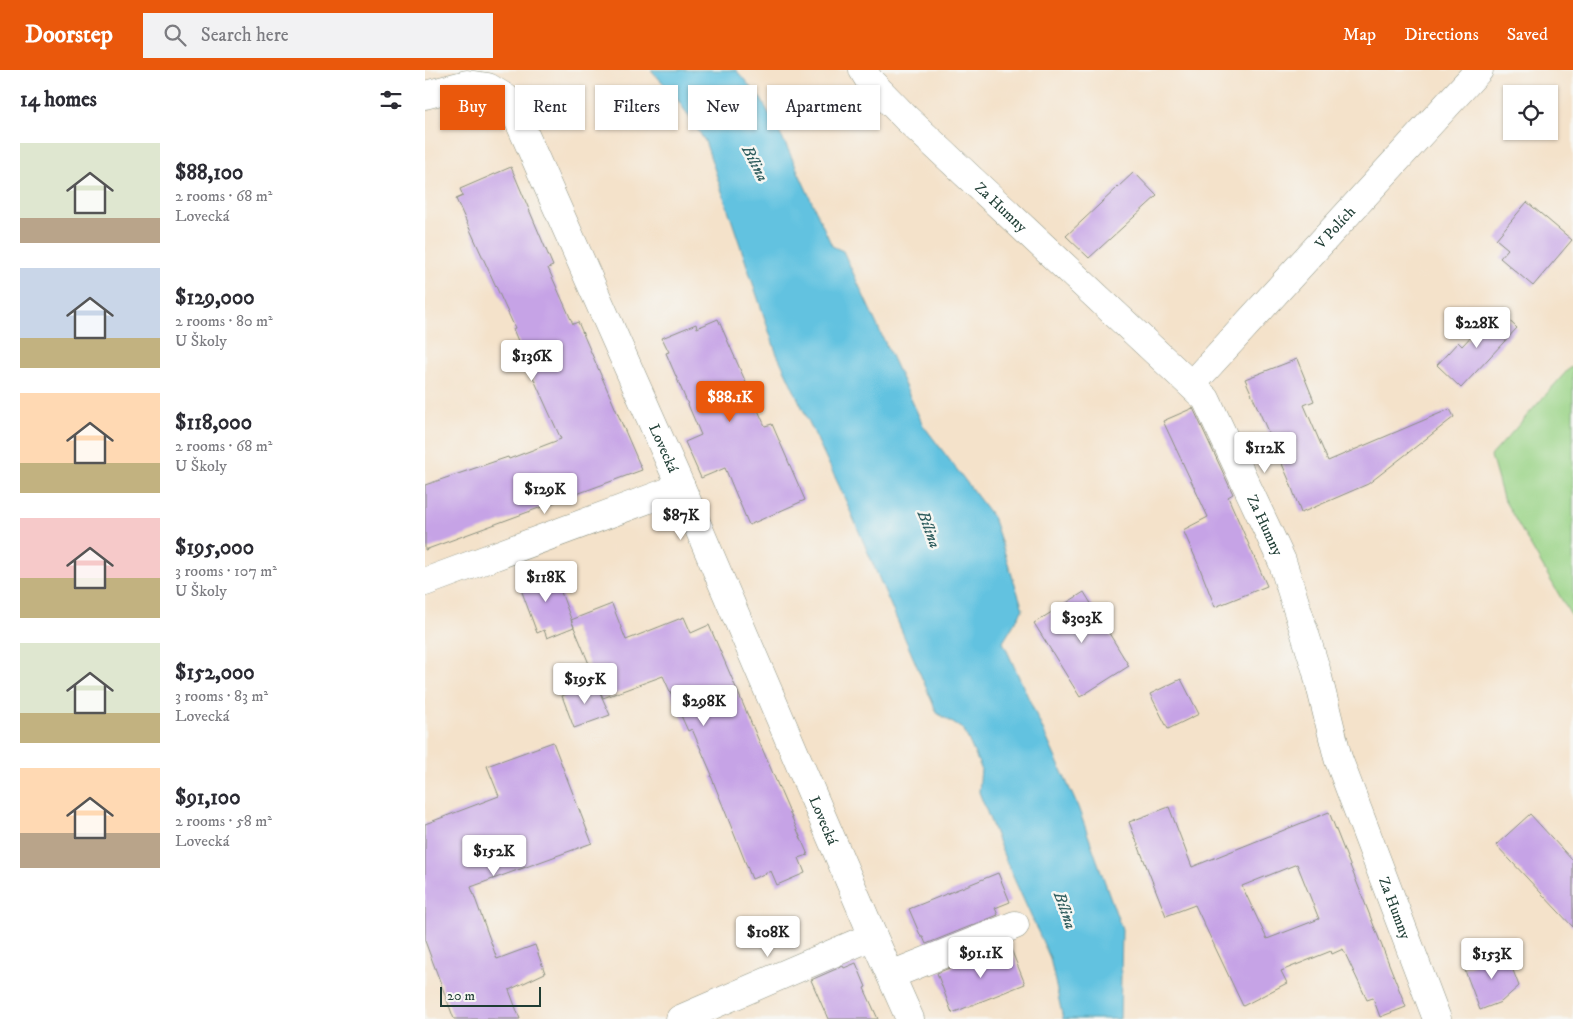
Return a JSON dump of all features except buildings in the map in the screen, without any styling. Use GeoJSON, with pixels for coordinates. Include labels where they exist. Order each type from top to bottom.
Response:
{"type":"FeatureCollection","features":[{"type":"Feature","properties":{"kind":"street","name":"Za Humny"},"geometry":{"type":"LineString","coordinates":[[863,70],[869,80],[906,118],[1206,399],[1282,561],[1316,669],[1338,758],[1437,1019]]}},
{"type":"Feature","properties":{"kind":"street","name":"V Polích"},"geometry":{"type":"LineString","coordinates":[[1192,384],[1479,70]]}},
{"type":"Feature","properties":{"kind":"street","name":"Lovecká"},"geometry":{"type":"LineString","coordinates":[[425,95],[467,84],[488,87],[507,98],[517,117],[681,487],[910,1019]]}},
{"type":"Feature","properties":{"kind":"street"},"geometry":{"type":"LineString","coordinates":[[425,582],[681,487]]}},
{"type":"Feature","properties":{"kind":"street"},"geometry":{"type":"LineString","coordinates":[[891,975],[1015,925]]}},
{"type":"Feature","properties":{"kind":"street"},"geometry":{"type":"LineString","coordinates":[[680,1019],[873,936]]}},
{"type":"Feature","properties":{"kind":"green space"},"geometry":{"type":"Polygon","coordinates":[[[1573,364],[1573,619],[1503,498],[1491,456],[1573,364]]]}},
{"type":"Feature","properties":{"kind":"water"},"geometry":{"type":"Polygon","coordinates":[[[651,70],[736,70],[749,85],[688,85],[688,115],[678,100],[678,85],[665,85],[651,70]]]}},
{"type":"Feature","properties":{"kind":"water","name":"Bílina"},"geometry":{"type":"Polygon","coordinates":[[[757,94],[761,99],[767,110],[767,130],[778,130],[832,246],[843,251],[923,425],[993,517],[1023,609],[1003,642],[1078,807],[1122,930],[1120,1019],[1063,1019],[1050,958],[1006,861],[979,792],[981,768],[964,730],[937,713],[842,492],[776,352],[705,141],[698,130],[757,130],[757,94]]]}}]}
